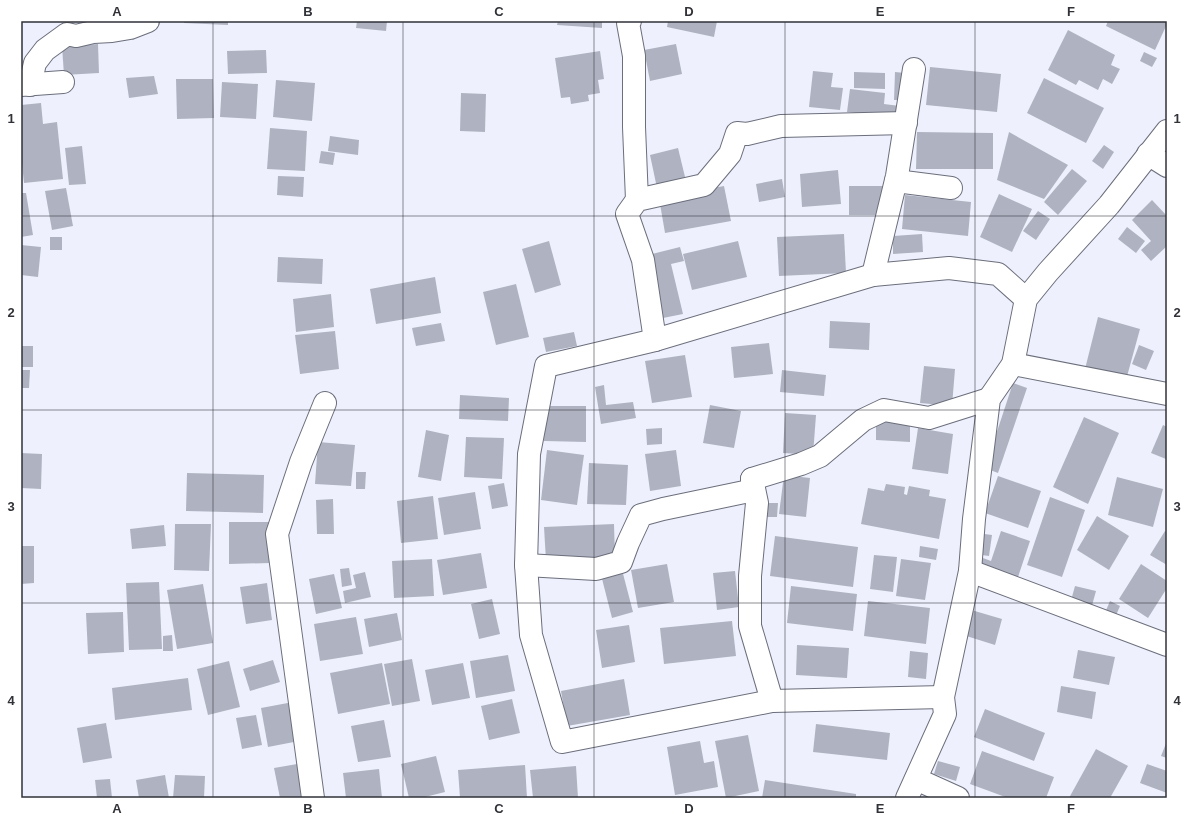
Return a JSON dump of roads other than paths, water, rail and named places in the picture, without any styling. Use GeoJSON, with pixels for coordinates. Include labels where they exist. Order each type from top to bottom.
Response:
{"type":"FeatureCollection","features":[{"type":"Feature","properties":{"kind":"street"},"geometry":{"type":"LineString","coordinates":[[63,82],[26,85],[35,63],[45,50],[67,34],[76,36],[93,32],[112,31],[130,28],[148,21]]}},
{"type":"Feature","properties":{"kind":"street"},"geometry":{"type":"LineString","coordinates":[[630,21],[628,23],[634,56],[634,127],[637,200],[627,214],[643,260],[655,340]]}},
{"type":"Feature","properties":{"kind":"street"},"geometry":{"type":"LineString","coordinates":[[873,275],[896,181],[914,69]]}},
{"type":"Feature","properties":{"kind":"street"},"geometry":{"type":"LineString","coordinates":[[637,200],[704,185],[730,154],[737,133],[747,134],[781,126],[906,123]]}},
{"type":"Feature","properties":{"kind":"street"},"geometry":{"type":"LineString","coordinates":[[958,798],[912,788],[945,714],[943,697],[970,571],[974,519],[989,399],[1013,364],[1026,299],[1048,272],[1109,205],[1167,131]]}},
{"type":"Feature","properties":{"kind":"street"},"geometry":{"type":"LineString","coordinates":[[1148,154],[1167,166]]}},
{"type":"Feature","properties":{"kind":"street"},"geometry":{"type":"LineString","coordinates":[[896,181],[951,188]]}},
{"type":"Feature","properties":{"kind":"street"},"geometry":{"type":"LineString","coordinates":[[943,697],[772,701],[562,742],[531,635],[526,565],[529,454],[546,366],[655,340],[873,275],[949,268],[998,274],[1026,299]]}},
{"type":"Feature","properties":{"kind":"street"},"geometry":{"type":"LineString","coordinates":[[1013,364],[1167,394]]}},
{"type":"Feature","properties":{"kind":"street"},"geometry":{"type":"LineString","coordinates":[[752,480],[801,464],[820,456],[864,420],[884,410],[929,418],[989,399]]}},
{"type":"Feature","properties":{"kind":"street"},"geometry":{"type":"LineString","coordinates":[[314,798],[278,534],[301,462],[325,403]]}},
{"type":"Feature","properties":{"kind":"street"},"geometry":{"type":"LineString","coordinates":[[526,565],[596,569],[621,562],[641,515],[754,490],[752,480]]}},
{"type":"Feature","properties":{"kind":"street"},"geometry":{"type":"LineString","coordinates":[[752,480],[757,502],[750,576],[750,626],[772,701]]}},
{"type":"Feature","properties":{"kind":"street"},"geometry":{"type":"LineString","coordinates":[[970,571],[1167,645]]}}]}
